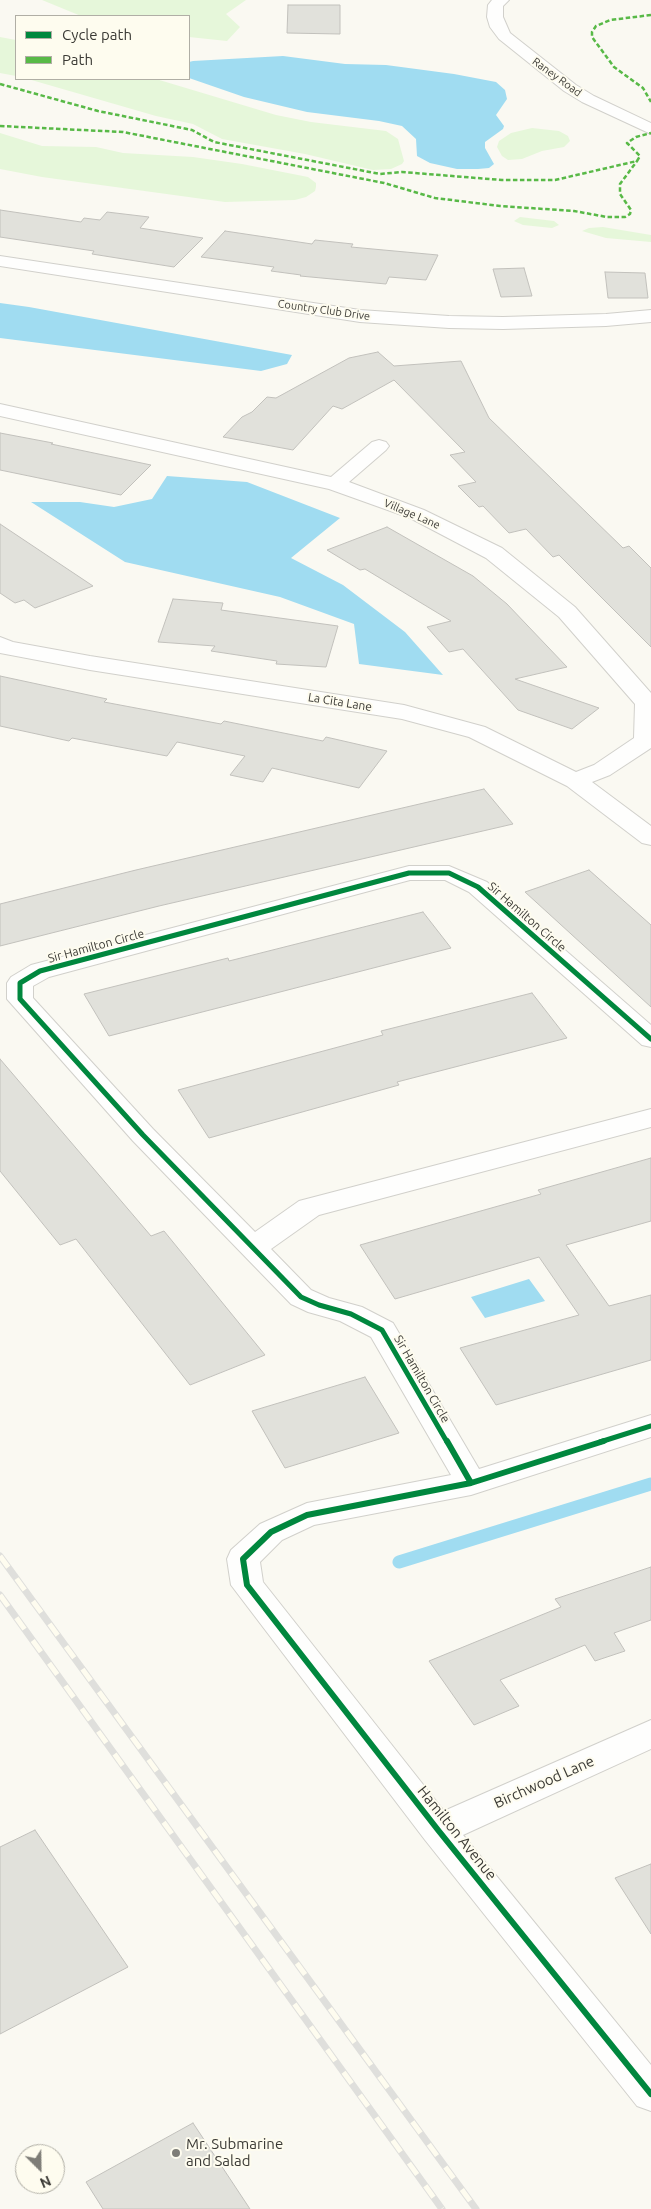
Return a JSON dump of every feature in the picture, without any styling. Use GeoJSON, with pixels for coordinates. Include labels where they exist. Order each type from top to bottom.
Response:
{"type":"FeatureCollection","features":[{"type":"Feature","properties":{"kind":"street","name":"Raney Road"},"geometry":{"type":"LineString","coordinates":[[501,0],[496,5],[495,16],[498,28],[504,36],[570,88],[588,99],[651,129]]}},
{"type":"Feature","properties":{"kind":"street","name":"Country Club Drive"},"geometry":{"type":"LineString","coordinates":[[0,261],[360,316],[449,322],[503,323],[606,320],[651,316]]}},
{"type":"Feature","properties":{"kind":"street","name":"Village Lane"},"geometry":{"type":"LineString","coordinates":[[0,410],[335,484],[417,514],[494,553],[567,612],[647,703],[646,742],[602,770],[575,781]]}},
{"type":"Feature","properties":{"kind":"street"},"geometry":{"type":"LineString","coordinates":[[335,484],[379,446]]}},
{"type":"Feature","properties":{"kind":"street","name":"La Cita Lane"},"geometry":{"type":"LineString","coordinates":[[0,644],[6,648],[90,663],[404,712],[477,732],[575,781],[651,838]]}},
{"type":"Feature","properties":{"kind":"street","name":"Sir Hamilton Circle"},"geometry":{"type":"LineString","coordinates":[[471,1483],[382,1330],[351,1314],[319,1306],[300,1297],[143,1135],[20,999],[20,983],[40,971],[409,873],[450,873],[478,887],[651,1039]]}},
{"type":"Feature","properties":{"kind":"street"},"geometry":{"type":"LineString","coordinates":[[253,1248],[309,1208],[651,1118]]}},
{"type":"Feature","properties":{"kind":"street"},"geometry":{"type":"LineString","coordinates":[[471,1483],[651,1426]]}},
{"type":"Feature","properties":{"kind":"street","name":"Hamilton Avenue"},"geometry":{"type":"LineString","coordinates":[[471,1483],[307,1515],[289,1523],[272,1532],[244,1559],[247,1585],[438,1830],[651,2094]]}},
{"type":"Feature","properties":{"kind":"street","name":"Birchwood Lane"},"geometry":{"type":"LineString","coordinates":[[438,1830],[651,1734]]}},
{"type":"Feature","properties":{"kind":"green space"},"geometry":{"type":"Polygon","coordinates":[[[42,0],[246,0],[226,14],[240,27],[227,41],[190,37],[190,15],[79,15],[42,0]]]}},
{"type":"Feature","properties":{"kind":"green space"},"geometry":{"type":"Polygon","coordinates":[[[0,37],[15,40],[15,76],[0,73],[0,37]]]}},
{"type":"Feature","properties":{"kind":"green space"},"geometry":{"type":"Polygon","coordinates":[[[31,80],[159,80],[276,115],[311,122],[386,131],[398,139],[404,161],[402,164],[391,169],[373,170],[305,154],[222,139],[193,124],[156,116],[31,80]]]}},
{"type":"Feature","properties":{"kind":"green space"},"geometry":{"type":"Polygon","coordinates":[[[532,128],[559,131],[568,136],[570,141],[564,147],[542,151],[522,159],[508,160],[502,156],[497,147],[499,141],[511,133],[532,128]]]}},
{"type":"Feature","properties":{"kind":"green space"},"geometry":{"type":"Polygon","coordinates":[[[0,133],[42,146],[96,147],[123,153],[193,157],[242,164],[308,177],[316,183],[316,187],[315,191],[306,197],[295,200],[225,202],[42,177],[0,169],[0,133]]]}},
{"type":"Feature","properties":{"kind":"green space"},"geometry":{"type":"Polygon","coordinates":[[[520,217],[554,221],[559,225],[552,228],[523,225],[514,221],[520,217]]]}},
{"type":"Feature","properties":{"kind":"green space"},"geometry":{"type":"Polygon","coordinates":[[[603,227],[651,235],[651,242],[606,238],[582,231],[589,228],[603,227]]]}},
{"type":"Feature","properties":{"kind":"water"},"geometry":{"type":"Polygon","coordinates":[[[283,56],[345,64],[386,65],[496,82],[505,90],[507,99],[496,115],[504,126],[503,129],[485,142],[485,148],[494,164],[489,168],[457,169],[430,163],[417,156],[416,139],[402,126],[379,121],[307,112],[244,97],[190,78],[190,62],[283,56]]]}},
{"type":"Feature","properties":{"kind":"water"},"geometry":{"type":"Polygon","coordinates":[[[0,303],[292,355],[287,364],[261,371],[0,338],[0,303]]]}},
{"type":"Feature","properties":{"kind":"water"},"geometry":{"type":"Polygon","coordinates":[[[167,476],[247,482],[340,518],[291,558],[343,585],[405,632],[443,675],[359,664],[354,624],[280,597],[125,562],[31,502],[80,502],[114,507],[152,499],[167,476]]]}},
{"type":"Feature","properties":{"kind":"water"},"geometry":{"type":"Polygon","coordinates":[[[529,1279],[545,1301],[485,1318],[471,1297],[529,1279]]]}},
{"type":"Feature","properties":{"kind":"building"},"geometry":{"type":"Polygon","coordinates":[[[288,5],[340,5],[340,34],[287,33],[288,5]]]}},
{"type":"Feature","properties":{"kind":"building"},"geometry":{"type":"Polygon","coordinates":[[[0,210],[81,222],[84,218],[100,220],[107,212],[149,217],[140,228],[203,238],[174,267],[92,254],[94,251],[0,237],[0,210]]]}},
{"type":"Feature","properties":{"kind":"building"},"geometry":{"type":"Polygon","coordinates":[[[225,231],[312,244],[315,240],[353,244],[351,247],[438,255],[426,280],[389,277],[386,284],[300,276],[271,271],[274,267],[201,257],[225,231]]]}},
{"type":"Feature","properties":{"kind":"building"},"geometry":{"type":"Polygon","coordinates":[[[524,268],[532,296],[501,297],[493,269],[524,268]]]}},
{"type":"Feature","properties":{"kind":"building"},"geometry":{"type":"Polygon","coordinates":[[[605,272],[645,273],[648,298],[608,298],[605,272]]]}},
{"type":"Feature","properties":{"kind":"building"},"geometry":{"type":"Polygon","coordinates":[[[378,352],[394,366],[461,361],[489,418],[623,548],[629,546],[651,568],[651,647],[559,555],[553,557],[526,529],[509,533],[483,506],[479,507],[458,486],[476,482],[450,455],[465,452],[394,380],[342,409],[333,406],[293,450],[223,437],[242,417],[252,412],[267,397],[276,398],[349,358],[378,352]]]}},
{"type":"Feature","properties":{"kind":"building"},"geometry":{"type":"Polygon","coordinates":[[[0,433],[151,465],[121,495],[0,470],[0,433]]]}},
{"type":"Feature","properties":{"kind":"building"},"geometry":{"type":"Polygon","coordinates":[[[0,524],[93,586],[35,608],[24,600],[15,603],[0,593],[0,524]]]}},
{"type":"Feature","properties":{"kind":"building"},"geometry":{"type":"Polygon","coordinates":[[[387,527],[473,576],[507,604],[567,667],[515,679],[599,708],[572,729],[518,710],[463,649],[449,652],[427,627],[451,621],[365,569],[360,570],[327,550],[387,527]]]}},
{"type":"Feature","properties":{"kind":"building"},"geometry":{"type":"Polygon","coordinates":[[[173,599],[223,603],[221,610],[338,626],[326,667],[276,664],[277,661],[211,651],[215,646],[158,642],[173,599]]]}},
{"type":"Feature","properties":{"kind":"building"},"geometry":{"type":"Polygon","coordinates":[[[0,676],[107,699],[104,702],[221,724],[224,721],[323,741],[326,737],[387,751],[359,788],[272,768],[263,782],[230,775],[245,756],[177,742],[167,756],[72,738],[69,741],[0,726],[0,676]]]}},
{"type":"Feature","properties":{"kind":"building"},"geometry":{"type":"Polygon","coordinates":[[[484,789],[513,824],[159,906],[0,946],[0,904],[136,870],[484,789]]]}},
{"type":"Feature","properties":{"kind":"building"},"geometry":{"type":"Polygon","coordinates":[[[589,870],[651,925],[651,1007],[525,892],[589,870]]]}},
{"type":"Feature","properties":{"kind":"building"},"geometry":{"type":"Polygon","coordinates":[[[423,912],[451,948],[109,1036],[84,994],[228,958],[229,961],[423,912]]]}},
{"type":"Feature","properties":{"kind":"building"},"geometry":{"type":"Polygon","coordinates":[[[532,993],[567,1038],[397,1082],[399,1085],[209,1138],[178,1090],[383,1035],[381,1031],[532,993]]]}},
{"type":"Feature","properties":{"kind":"building"},"geometry":{"type":"Polygon","coordinates":[[[0,1059],[151,1236],[164,1231],[265,1355],[190,1385],[76,1239],[60,1245],[0,1171],[0,1059]]]}},
{"type":"Feature","properties":{"kind":"building"},"geometry":{"type":"Polygon","coordinates":[[[651,1158],[651,1221],[566,1245],[609,1306],[651,1295],[651,1360],[496,1405],[460,1348],[579,1315],[539,1257],[395,1299],[360,1245],[541,1194],[538,1190],[651,1158]]]}},
{"type":"Feature","properties":{"kind":"building"},"geometry":{"type":"Polygon","coordinates":[[[365,1377],[399,1433],[285,1468],[252,1411],[365,1377]]]}},
{"type":"Feature","properties":{"kind":"building"},"geometry":{"type":"Polygon","coordinates":[[[651,1567],[651,1620],[614,1633],[625,1651],[595,1661],[585,1645],[500,1680],[519,1706],[474,1725],[429,1661],[561,1607],[555,1599],[651,1567]]]}},
{"type":"Feature","properties":{"kind":"building"},"geometry":{"type":"Polygon","coordinates":[[[35,1830],[128,1967],[0,2034],[0,1847],[35,1830]]]}},
{"type":"Feature","properties":{"kind":"building"},"geometry":{"type":"Polygon","coordinates":[[[651,1864],[651,1934],[615,1878],[651,1864]]]}},
{"type":"Feature","properties":{"kind":"building","name":"Mr. Submarine and Salad"},"geometry":{"type":"Polygon","coordinates":[[[193,2123],[250,2209],[103,2209],[86,2182],[193,2123]]]}},
{"type":"Feature","properties":{"kind":"waterway"},"geometry":{"type":"LineString","coordinates":[[399,1562],[651,1484]]}},
{"type":"Feature","properties":{"kind":"railway"},"geometry":{"type":"LineString","coordinates":[[0,1556],[476,2209]]}},
{"type":"Feature","properties":{"kind":"railway"},"geometry":{"type":"LineString","coordinates":[[0,1595],[442,2209]]}},
{"type":"Feature","properties":{"kind":"marked path"},"geometry":{"type":"LineString","coordinates":[[651,15],[610,20],[596,26],[592,32],[592,37],[614,67],[643,88],[651,102]]}},
{"type":"Feature","properties":{"kind":"marked path"},"geometry":{"type":"LineString","coordinates":[[0,84],[98,111],[192,130],[214,142],[380,174],[402,172],[502,180],[555,180],[637,161],[640,156],[627,143],[636,137],[651,133]]}},
{"type":"Feature","properties":{"kind":"marked path"},"geometry":{"type":"LineString","coordinates":[[0,126],[123,132],[384,183],[435,198],[500,206],[574,211],[607,217],[625,217],[630,214],[631,210],[620,194],[620,184],[637,161]]}},
{"type":"Feature","properties":{"kind":"cycle path"},"geometry":{"type":"LineString","coordinates":[[471,1483],[382,1330],[351,1314],[319,1305],[301,1297],[143,1135],[20,999],[20,983],[40,971],[409,873],[449,873],[478,887],[651,1039]]}},
{"type":"Feature","properties":{"kind":"cycle path"},"geometry":{"type":"LineString","coordinates":[[651,1426],[471,1483],[307,1515],[271,1532],[243,1559],[247,1585],[438,1830],[651,2094]]}},
{"type":"Feature","properties":{"kind":"place","name":"Mr. Submarine and Salad"},"geometry":{"type":"Point","coordinates":[176,2153]}}]}
